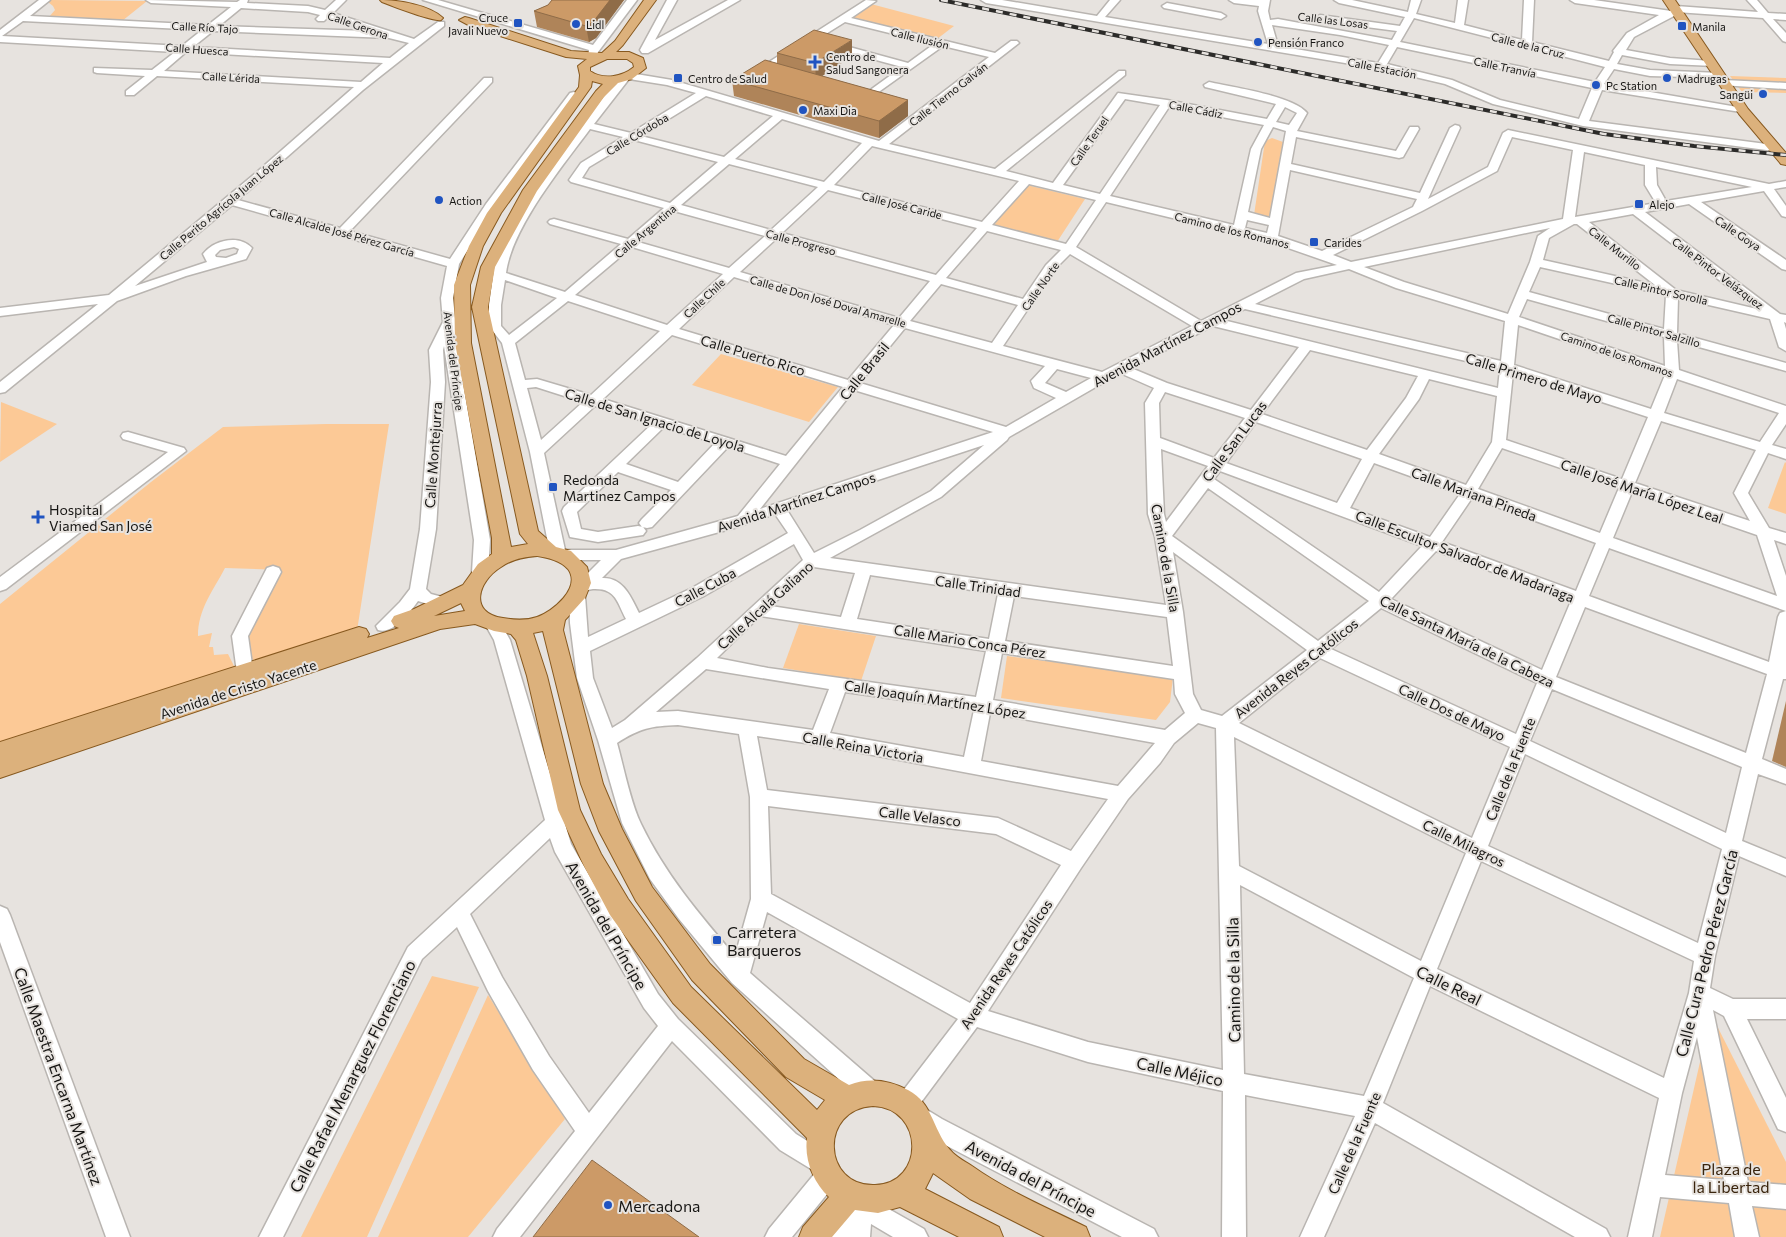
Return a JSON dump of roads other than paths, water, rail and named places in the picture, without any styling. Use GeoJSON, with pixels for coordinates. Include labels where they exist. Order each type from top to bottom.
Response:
{"type":"FeatureCollection","features":[{"type":"Feature","properties":{"kind":"main road"},"geometry":{"type":"LineString","coordinates":[[386,0],[422,11],[456,18],[570,54],[599,54],[631,66]]}},
{"type":"Feature","properties":{"kind":"main road"},"geometry":{"type":"LineString","coordinates":[[584,70],[599,54],[619,43],[650,0]]}},
{"type":"Feature","properties":{"kind":"main road"},"geometry":{"type":"LineString","coordinates":[[557,553],[520,551],[502,557],[475,581],[470,603],[485,620],[504,628],[517,628],[539,624],[555,618],[569,607],[581,590],[581,579],[576,566],[557,553],[529,534],[480,308],[488,267],[530,190],[600,94],[631,66],[632,43],[660,0]]}},
{"type":"Feature","properties":{"kind":"main road"},"geometry":{"type":"LineString","coordinates":[[1673,9],[1744,111],[1786,161]]}},
{"type":"Feature","properties":{"kind":"main road"},"geometry":{"type":"LineString","coordinates":[[570,54],[584,70],[598,79],[631,66]]}},
{"type":"Feature","properties":{"kind":"main road","name":"Avenida del Príncipe"},"geometry":{"type":"LineString","coordinates":[[502,557],[501,538],[463,343],[462,285],[476,246],[494,212],[585,87],[584,70]]}},
{"type":"Feature","properties":{"kind":"main road","name":"Avenida de Cristo Yacente"},"geometry":{"type":"LineString","coordinates":[[0,751],[421,614],[444,603],[475,581]]}},
{"type":"Feature","properties":{"kind":"main road"},"geometry":{"type":"LineString","coordinates":[[555,618],[554,630],[562,670],[592,784],[611,831],[644,894],[701,972],[795,1068],[859,1095],[889,1095],[917,1119],[925,1159],[916,1178],[901,1192],[884,1199],[859,1198],[833,1183],[825,1169],[819,1148],[821,1133],[831,1113],[859,1095]]}},
{"type":"Feature","properties":{"kind":"main road","name":"Avenida de Cristo Yacente"},"geometry":{"type":"LineString","coordinates":[[0,769],[440,622],[485,620]]}},
{"type":"Feature","properties":{"kind":"main road","name":"Avenida del Príncipe"},"geometry":{"type":"LineString","coordinates":[[517,628],[525,637],[537,676],[570,810],[593,862],[619,907],[682,995],[821,1133]]}},
{"type":"Feature","properties":{"kind":"main road","name":"Avenida del Príncipe"},"geometry":{"type":"LineString","coordinates":[[917,1119],[943,1163],[980,1189],[1076,1237]]}},
{"type":"Feature","properties":{"kind":"main road"},"geometry":{"type":"LineString","coordinates":[[901,1192],[989,1237]]}},
{"type":"Feature","properties":{"kind":"main road"},"geometry":{"type":"LineString","coordinates":[[813,1237],[859,1198]]}},
{"type":"Feature","properties":{"kind":"street"},"geometry":{"type":"LineString","coordinates":[[0,34],[45,0]]}},
{"type":"Feature","properties":{"kind":"street","name":"Calle Gerona"},"geometry":{"type":"LineString","coordinates":[[151,0],[244,2],[327,13],[415,42]]}},
{"type":"Feature","properties":{"kind":"street"},"geometry":{"type":"LineString","coordinates":[[104,43],[157,0]]}},
{"type":"Feature","properties":{"kind":"street"},"geometry":{"type":"LineString","coordinates":[[246,90],[341,0]]}},
{"type":"Feature","properties":{"kind":"street"},"geometry":{"type":"LineString","coordinates":[[428,0],[456,18],[599,54],[632,0]]}},
{"type":"Feature","properties":{"kind":"street"},"geometry":{"type":"LineString","coordinates":[[456,18],[472,0]]}},
{"type":"Feature","properties":{"kind":"street"},"geometry":{"type":"LineString","coordinates":[[557,553],[537,452],[508,342],[495,326],[495,305],[501,262],[525,211],[631,66],[672,0]]}},
{"type":"Feature","properties":{"kind":"street"},"geometry":{"type":"LineString","coordinates":[[631,66],[734,0]]}},
{"type":"Feature","properties":{"kind":"street","name":"Calle Estación"},"geometry":{"type":"LineString","coordinates":[[986,0],[1004,1],[1099,19],[1161,14],[1196,36],[1381,66],[1448,82],[1498,102],[1583,123],[1772,146],[1786,144]]}},
{"type":"Feature","properties":{"kind":"street"},"geometry":{"type":"LineString","coordinates":[[1050,11],[1060,0]]}},
{"type":"Feature","properties":{"kind":"street"},"geometry":{"type":"LineString","coordinates":[[1099,19],[1115,0]]}},
{"type":"Feature","properties":{"kind":"street","name":"Calle las Losas"},"geometry":{"type":"LineString","coordinates":[[1234,0],[1403,29]]}},
{"type":"Feature","properties":{"kind":"street","name":"Calle de la Cruz"},"geometry":{"type":"LineString","coordinates":[[1339,0],[1411,15],[1609,65],[1650,73],[1786,86]]}},
{"type":"Feature","properties":{"kind":"street"},"geometry":{"type":"LineString","coordinates":[[1381,66],[1411,15],[1416,0]]}},
{"type":"Feature","properties":{"kind":"street"},"geometry":{"type":"LineString","coordinates":[[1459,27],[1463,0]]}},
{"type":"Feature","properties":{"kind":"street"},"geometry":{"type":"LineString","coordinates":[[1527,45],[1529,0]]}},
{"type":"Feature","properties":{"kind":"street"},"geometry":{"type":"LineString","coordinates":[[1575,0],[1786,17]]}},
{"type":"Feature","properties":{"kind":"street"},"geometry":{"type":"LineString","coordinates":[[1752,0],[1786,39]]}},
{"type":"Feature","properties":{"kind":"street"},"geometry":{"type":"LineString","coordinates":[[748,79],[871,1]]}},
{"type":"Feature","properties":{"kind":"street"},"geometry":{"type":"LineString","coordinates":[[130,93],[244,2]]}},
{"type":"Feature","properties":{"kind":"street"},"geometry":{"type":"LineString","coordinates":[[1264,5],[1266,23],[1274,49]]}},
{"type":"Feature","properties":{"kind":"street"},"geometry":{"type":"LineString","coordinates":[[1583,123],[1609,65],[1630,35],[1673,9]]}},
{"type":"Feature","properties":{"kind":"street"},"geometry":{"type":"LineString","coordinates":[[1161,14],[1216,15],[1196,36]]}},
{"type":"Feature","properties":{"kind":"street","name":"Calle Río Tajo"},"geometry":{"type":"LineString","coordinates":[[21,18],[389,35]]}},
{"type":"Feature","properties":{"kind":"street","name":"Calle Perito Agrícola Juan López"},"geometry":{"type":"LineString","coordinates":[[0,389],[230,201],[319,122],[415,42],[456,18]]}},
{"type":"Feature","properties":{"kind":"street","name":"Calle Ilusión"},"geometry":{"type":"LineString","coordinates":[[844,19],[996,56]]}},
{"type":"Feature","properties":{"kind":"street","name":"Calle Tranvía"},"geometry":{"type":"LineString","coordinates":[[1266,23],[1287,23],[1598,86],[1744,111]]}},
{"type":"Feature","properties":{"kind":"street","name":"Calle Huesca"},"geometry":{"type":"LineString","coordinates":[[0,39],[187,48],[276,61],[394,60]]}},
{"type":"Feature","properties":{"kind":"street"},"geometry":{"type":"LineString","coordinates":[[812,40],[909,66]]}},
{"type":"Feature","properties":{"kind":"street"},"geometry":{"type":"LineString","coordinates":[[866,98],[941,43]]}},
{"type":"Feature","properties":{"kind":"street","name":"Calle Tierno Galván"},"geometry":{"type":"LineString","coordinates":[[875,144],[1014,43]]}},
{"type":"Feature","properties":{"kind":"street"},"geometry":{"type":"LineString","coordinates":[[1618,51],[1670,61],[1711,64]]}},
{"type":"Feature","properties":{"kind":"street","name":"Camino de los Romanos"},"geometry":{"type":"LineString","coordinates":[[631,66],[668,82],[875,144],[1272,238],[1323,255],[1400,285],[1512,319],[1786,412]]}},
{"type":"Feature","properties":{"kind":"street","name":"Calle Lérida"},"geometry":{"type":"LineString","coordinates":[[97,70],[364,85]]}},
{"type":"Feature","properties":{"kind":"street","name":"Avenida del Príncipe"},"geometry":{"type":"LineString","coordinates":[[475,581],[482,540],[452,360],[447,298],[453,264],[490,206],[580,86],[584,70]]}},
{"type":"Feature","properties":{"kind":"street"},"geometry":{"type":"LineString","coordinates":[[762,70],[780,75]]}},
{"type":"Feature","properties":{"kind":"street"},"geometry":{"type":"LineString","coordinates":[[997,173],[1122,73]]}},
{"type":"Feature","properties":{"kind":"street"},"geometry":{"type":"LineString","coordinates":[[342,233],[488,80]]}},
{"type":"Feature","properties":{"kind":"street"},"geometry":{"type":"LineString","coordinates":[[1209,85],[1282,102],[1297,108],[1302,113],[1292,131],[1287,166],[1272,238]]}},
{"type":"Feature","properties":{"kind":"street"},"geometry":{"type":"LineString","coordinates":[[720,98],[734,88]]}},
{"type":"Feature","properties":{"kind":"street","name":"Calle Córdoba"},"geometry":{"type":"LineString","coordinates":[[575,180],[584,165],[704,93]]}},
{"type":"Feature","properties":{"kind":"street","name":"Calle Cádiz"},"geometry":{"type":"LineString","coordinates":[[1122,95],[1270,123],[1292,131],[1399,155],[1414,129]]}},
{"type":"Feature","properties":{"kind":"street","name":"Calle Teruel"},"geometry":{"type":"LineString","coordinates":[[1056,187],[1122,95]]}},
{"type":"Feature","properties":{"kind":"street"},"geometry":{"type":"LineString","coordinates":[[1239,229],[1256,150],[1282,102]]}},
{"type":"Feature","properties":{"kind":"street","name":"Calle Norte"},"geometry":{"type":"LineString","coordinates":[[995,348],[1050,268],[1069,248],[1167,103]]}},
{"type":"Feature","properties":{"kind":"street","name":"Calle Argentina"},"geometry":{"type":"LineString","coordinates":[[508,342],[565,298],[779,116]]}},
{"type":"Feature","properties":{"kind":"street","name":"Calle José Caride"},"geometry":{"type":"LineString","coordinates":[[587,125],[1069,248],[1205,324],[1426,373],[1502,393]]}},
{"type":"Feature","properties":{"kind":"street"},"geometry":{"type":"LineString","coordinates":[[1418,209],[1455,128]]}},
{"type":"Feature","properties":{"kind":"street"},"geometry":{"type":"LineString","coordinates":[[1323,255],[1418,209],[1494,169],[1508,133],[1766,186],[1786,214]]}},
{"type":"Feature","properties":{"kind":"street","name":"Calle Chile"},"geometry":{"type":"LineString","coordinates":[[537,452],[826,186],[875,144]]}},
{"type":"Feature","properties":{"kind":"street"},"geometry":{"type":"LineString","coordinates":[[1574,222],[1579,148]]}},
{"type":"Feature","properties":{"kind":"street"},"geometry":{"type":"LineString","coordinates":[[1650,162],[1651,185],[1663,206]]}},
{"type":"Feature","properties":{"kind":"street"},"geometry":{"type":"LineString","coordinates":[[1287,166],[1422,197]]}},
{"type":"Feature","properties":{"kind":"street","name":"Calle Progreso"},"geometry":{"type":"LineString","coordinates":[[575,180],[1027,304]]}},
{"type":"Feature","properties":{"kind":"street","name":"Calle Brasil"},"geometry":{"type":"LineString","coordinates":[[744,518],[902,323],[984,226],[1026,180]]}},
{"type":"Feature","properties":{"kind":"street","name":"Avenida Martínez Campos"},"geometry":{"type":"LineString","coordinates":[[557,553],[616,555],[684,538],[1008,432],[1103,377],[1300,276],[1538,227],[1786,184]]}},
{"type":"Feature","properties":{"kind":"street","name":"Calle Goya"},"geometry":{"type":"LineString","coordinates":[[1690,200],[1786,266]]}},
{"type":"Feature","properties":{"kind":"street","name":"Calle Alcalde José Pérez García"},"geometry":{"type":"LineString","coordinates":[[230,201],[453,264]]}},
{"type":"Feature","properties":{"kind":"street","name":"Calle Pintor Velázquez"},"geometry":{"type":"LineString","coordinates":[[1636,211],[1780,318],[1786,347]]}},
{"type":"Feature","properties":{"kind":"street"},"geometry":{"type":"LineString","coordinates":[[1242,214],[1265,222],[1276,221]]}},
{"type":"Feature","properties":{"kind":"street","name":"Calle de Don José Doval Amarelle"},"geometry":{"type":"LineString","coordinates":[[554,222],[732,272],[902,323],[1103,377]]}},
{"type":"Feature","properties":{"kind":"street","name":"Avenida Reyes Católicos"},"geometry":{"type":"LineString","coordinates":[[917,1119],[973,1016],[1074,862],[1122,794],[1154,758],[1168,738],[1195,715],[1225,724],[1380,601],[1433,544],[1469,492],[1499,442],[1502,393],[1512,319],[1536,262],[1544,236],[1574,222]]}},
{"type":"Feature","properties":{"kind":"street","name":"Calle Murillo"},"geometry":{"type":"LineString","coordinates":[[1574,222],[1672,293]]}},
{"type":"Feature","properties":{"kind":"street"},"geometry":{"type":"LineString","coordinates":[[0,312],[113,298],[182,273],[221,262]]}},
{"type":"Feature","properties":{"kind":"street","name":"Calle Pintor Sorolla"},"geometry":{"type":"LineString","coordinates":[[1536,262],[1780,318]]}},
{"type":"Feature","properties":{"kind":"street","name":"Calle Puerto Rico"},"geometry":{"type":"LineString","coordinates":[[500,275],[565,298],[1008,432]]}},
{"type":"Feature","properties":{"kind":"street","name":"Calle de la Fuente"},"geometry":{"type":"LineString","coordinates":[[1312,1237],[1370,1108],[1656,415],[1672,373],[1670,335],[1672,293]]}},
{"type":"Feature","properties":{"kind":"street","name":"Calle Pintor Salzillo"},"geometry":{"type":"LineString","coordinates":[[1522,294],[1786,367]]}},
{"type":"Feature","properties":{"kind":"street","name":"Calle Primero de Mayo"},"geometry":{"type":"LineString","coordinates":[[1242,305],[1505,366],[1656,415],[1786,454]]}},
{"type":"Feature","properties":{"kind":"street","name":"Calle Montejurra"},"geometry":{"type":"LineString","coordinates":[[418,590],[428,529],[438,382],[436,350],[449,321]]}},
{"type":"Feature","properties":{"kind":"street","name":"Calle San Lucas"},"geometry":{"type":"LineString","coordinates":[[1164,537],[1216,464],[1306,346]]}},
{"type":"Feature","properties":{"kind":"street"},"geometry":{"type":"LineString","coordinates":[[1054,364],[1038,382],[1039,385],[1067,398]]}},
{"type":"Feature","properties":{"kind":"street"},"geometry":{"type":"LineString","coordinates":[[1121,369],[1162,386]]}},
{"type":"Feature","properties":{"kind":"street"},"geometry":{"type":"LineString","coordinates":[[1341,510],[1370,457],[1412,399],[1426,373]]}},
{"type":"Feature","properties":{"kind":"street","name":"Calle de San Ignacio de Loyola"},"geometry":{"type":"LineString","coordinates":[[519,385],[537,383],[790,462]]}},
{"type":"Feature","properties":{"kind":"street","name":"Calle Mariana Pineda"},"geometry":{"type":"LineString","coordinates":[[1162,386],[1254,415],[1605,542],[1786,605]]}},
{"type":"Feature","properties":{"kind":"street","name":"Camino de la Silla"},"geometry":{"type":"LineString","coordinates":[[1162,386],[1152,402],[1156,514],[1164,537],[1184,694],[1195,715]]}},
{"type":"Feature","properties":{"kind":"street"},"geometry":{"type":"LineString","coordinates":[[1786,412],[1764,447],[1741,493],[1762,532],[1786,600]]}},
{"type":"Feature","properties":{"kind":"street"},"geometry":{"type":"LineString","coordinates":[[662,422],[569,511],[575,533],[598,537],[642,527],[725,442]]}},
{"type":"Feature","properties":{"kind":"street","name":"Calle Alcalá Galiano"},"geometry":{"type":"LineString","coordinates":[[630,725],[703,662],[756,610],[811,561],[865,534],[936,494],[1008,432]]}},
{"type":"Feature","properties":{"kind":"street"},"geometry":{"type":"LineString","coordinates":[[128,436],[179,451]]}},
{"type":"Feature","properties":{"kind":"street","name":"Calle Escultor Salvador de Madariaga"},"geometry":{"type":"LineString","coordinates":[[1154,441],[1781,672]]}},
{"type":"Feature","properties":{"kind":"street","name":"Calle José María López Leal"},"geometry":{"type":"LineString","coordinates":[[1499,442],[1786,540]]}},
{"type":"Feature","properties":{"kind":"street"},"geometry":{"type":"LineString","coordinates":[[0,585],[179,451]]}},
{"type":"Feature","properties":{"kind":"street"},"geometry":{"type":"LineString","coordinates":[[616,466],[681,488]]}},
{"type":"Feature","properties":{"kind":"street","name":"Calle Santa María de la Cabeza"},"geometry":{"type":"LineString","coordinates":[[1205,479],[1380,601],[1547,680],[1786,777]]}},
{"type":"Feature","properties":{"kind":"street"},"geometry":{"type":"LineString","coordinates":[[778,508],[797,535],[811,561]]}},
{"type":"Feature","properties":{"kind":"street","name":"Calle Cuba"},"geometry":{"type":"LineString","coordinates":[[581,648],[698,592],[797,535]]}},
{"type":"Feature","properties":{"kind":"street","name":"Calle Dos de Mayo"},"geometry":{"type":"LineString","coordinates":[[1164,537],[1318,650],[1732,845],[1786,868]]}},
{"type":"Feature","properties":{"kind":"street"},"geometry":{"type":"LineString","coordinates":[[616,555],[581,590],[581,648],[585,678],[607,740],[631,823],[657,873],[686,913],[739,976],[859,1095]]}},
{"type":"Feature","properties":{"kind":"street","name":"Calle Trinidad"},"geometry":{"type":"LineString","coordinates":[[811,561],[1007,590],[1175,612]]}},
{"type":"Feature","properties":{"kind":"street"},"geometry":{"type":"LineString","coordinates":[[848,622],[864,568]]}},
{"type":"Feature","properties":{"kind":"street"},"geometry":{"type":"LineString","coordinates":[[245,672],[240,636],[273,572]]}},
{"type":"Feature","properties":{"kind":"street"},"geometry":{"type":"LineString","coordinates":[[581,590],[606,583],[619,590],[636,622]]}},
{"type":"Feature","properties":{"kind":"street"},"geometry":{"type":"LineString","coordinates":[[384,626],[406,606],[418,590],[426,599],[444,603]]}},
{"type":"Feature","properties":{"kind":"street"},"geometry":{"type":"LineString","coordinates":[[971,765],[985,705],[1007,590]]}},
{"type":"Feature","properties":{"kind":"street","name":"Calle Mario Conca Pérez"},"geometry":{"type":"LineString","coordinates":[[756,610],[848,622],[1182,674]]}},
{"type":"Feature","properties":{"kind":"street","name":"Calle Cura Pedro Pérez García"},"geometry":{"type":"LineString","coordinates":[[1640,1237],[1671,1093],[1699,993],[1705,956],[1752,763],[1781,672],[1786,617]]}},
{"type":"Feature","properties":{"kind":"street","name":"Avenida del Príncipe"},"geometry":{"type":"LineString","coordinates":[[485,620],[502,640],[562,846],[651,1001],[670,1026],[788,1142],[825,1169]]}},
{"type":"Feature","properties":{"kind":"street","name":"Calle Joaquín Martínez López"},"geometry":{"type":"LineString","coordinates":[[703,662],[839,685],[985,705],[1168,738]]}},
{"type":"Feature","properties":{"kind":"street"},"geometry":{"type":"LineString","coordinates":[[819,738],[839,685]]}},
{"type":"Feature","properties":{"kind":"street","name":"Calle Reina Victoria"},"geometry":{"type":"LineString","coordinates":[[607,740],[630,725],[656,719],[678,718],[748,730],[819,738],[1122,794]]}},
{"type":"Feature","properties":{"kind":"street","name":"Camino de la Silla"},"geometry":{"type":"LineString","coordinates":[[1225,724],[1231,871],[1235,1083],[1234,1237]]}},
{"type":"Feature","properties":{"kind":"street","name":"Calle Milagros"},"geometry":{"type":"LineString","coordinates":[[1225,724],[1477,850],[1705,956]]}},
{"type":"Feature","properties":{"kind":"street"},"geometry":{"type":"LineString","coordinates":[[739,976],[761,899],[758,796],[748,730]]}},
{"type":"Feature","properties":{"kind":"street","name":"Calle Velasco"},"geometry":{"type":"LineString","coordinates":[[758,796],[998,826],[1074,862]]}},
{"type":"Feature","properties":{"kind":"street","name":"Calle Rafael Menarguez Florenciano"},"geometry":{"type":"LineString","coordinates":[[271,1237],[414,953],[554,822]]}},
{"type":"Feature","properties":{"kind":"street","name":"Calle Real"},"geometry":{"type":"LineString","coordinates":[[1231,871],[1426,974],[1671,1093]]}},
{"type":"Feature","properties":{"kind":"street","name":"Calle Méjico"},"geometry":{"type":"LineString","coordinates":[[761,899],[973,1016],[1088,1052],[1235,1083],[1370,1108],[1598,1237]]}},
{"type":"Feature","properties":{"kind":"street"},"geometry":{"type":"LineString","coordinates":[[459,911],[495,984],[541,1063],[588,1131]]}},
{"type":"Feature","properties":{"kind":"street","name":"Calle Maestra Encarna Martínez"},"geometry":{"type":"LineString","coordinates":[[2,925],[118,1237]]}},
{"type":"Feature","properties":{"kind":"street"},"geometry":{"type":"LineString","coordinates":[[1699,993],[1732,1008],[1786,1009]]}},
{"type":"Feature","properties":{"kind":"street"},"geometry":{"type":"LineString","coordinates":[[1699,993],[1747,1237]]}},
{"type":"Feature","properties":{"kind":"street"},"geometry":{"type":"LineString","coordinates":[[1732,1008],[1786,1121]]}},
{"type":"Feature","properties":{"kind":"street"},"geometry":{"type":"LineString","coordinates":[[505,1237],[670,1026]]}},
{"type":"Feature","properties":{"kind":"street","name":"Avenida del Príncipe"},"geometry":{"type":"LineString","coordinates":[[917,1119],[1146,1237]]}},
{"type":"Feature","properties":{"kind":"street"},"geometry":{"type":"LineString","coordinates":[[777,1237],[825,1169]]}},
{"type":"Feature","properties":{"kind":"street"},"geometry":{"type":"LineString","coordinates":[[1651,1185],[1786,1197]]}},
{"type":"Feature","properties":{"kind":"street"},"geometry":{"type":"LineString","coordinates":[[837,1237],[859,1198]]}},
{"type":"Feature","properties":{"kind":"street"},"geometry":{"type":"LineString","coordinates":[[858,1237],[859,1198]]}},
{"type":"Feature","properties":{"kind":"street"},"geometry":{"type":"LineString","coordinates":[[859,1198],[879,1216],[916,1237]]}},
{"type":"Feature","properties":{"kind":"railway"},"geometry":{"type":"LineString","coordinates":[[941,0],[1604,134],[1694,146],[1786,155]]}},
{"type":"Feature","properties":{"kind":"place","name":"Cruce Javali Nuevo"},"geometry":{"type":"Point","coordinates":[518,23]}},
{"type":"Feature","properties":{"kind":"place","name":"Lidl"},"geometry":{"type":"Point","coordinates":[576,24]}},
{"type":"Feature","properties":{"kind":"place","name":"Manila"},"geometry":{"type":"Point","coordinates":[1682,26]}},
{"type":"Feature","properties":{"kind":"place","name":"Pensión Franco"},"geometry":{"type":"Point","coordinates":[1258,42]}},
{"type":"Feature","properties":{"kind":"place","name":"Centro de Salud Sangonera"},"geometry":{"type":"Point","coordinates":[815,62]}},
{"type":"Feature","properties":{"kind":"place","name":"Centro de Salud"},"geometry":{"type":"Point","coordinates":[678,78]}},
{"type":"Feature","properties":{"kind":"place","name":"Madrugas"},"geometry":{"type":"Point","coordinates":[1667,78]}},
{"type":"Feature","properties":{"kind":"place","name":"Pc Station"},"geometry":{"type":"Point","coordinates":[1596,85]}},
{"type":"Feature","properties":{"kind":"place","name":"Sangüi"},"geometry":{"type":"Point","coordinates":[1763,94]}},
{"type":"Feature","properties":{"kind":"place","name":"Maxi Dia"},"geometry":{"type":"Point","coordinates":[803,110]}},
{"type":"Feature","properties":{"kind":"place","name":"Action"},"geometry":{"type":"Point","coordinates":[439,200]}},
{"type":"Feature","properties":{"kind":"place","name":"Alejo"},"geometry":{"type":"Point","coordinates":[1639,204]}},
{"type":"Feature","properties":{"kind":"place","name":"Carides"},"geometry":{"type":"Point","coordinates":[1314,242]}},
{"type":"Feature","properties":{"kind":"place","name":"Redonda Martinez Campos"},"geometry":{"type":"Point","coordinates":[553,487]}},
{"type":"Feature","properties":{"kind":"place","name":"Hospital Viamed San José"},"geometry":{"type":"Point","coordinates":[38,517]}},
{"type":"Feature","properties":{"kind":"place","name":"Carretera Barqueros"},"geometry":{"type":"Point","coordinates":[717,940]}},
{"type":"Feature","properties":{"kind":"place","name":"Mercadona"},"geometry":{"type":"Point","coordinates":[608,1205]}},
{"type":"Feature","properties":{"kind":"park label","name":"Plaza de la Libertad"},"geometry":{"type":"Point","coordinates":[1731,1177]}}]}
